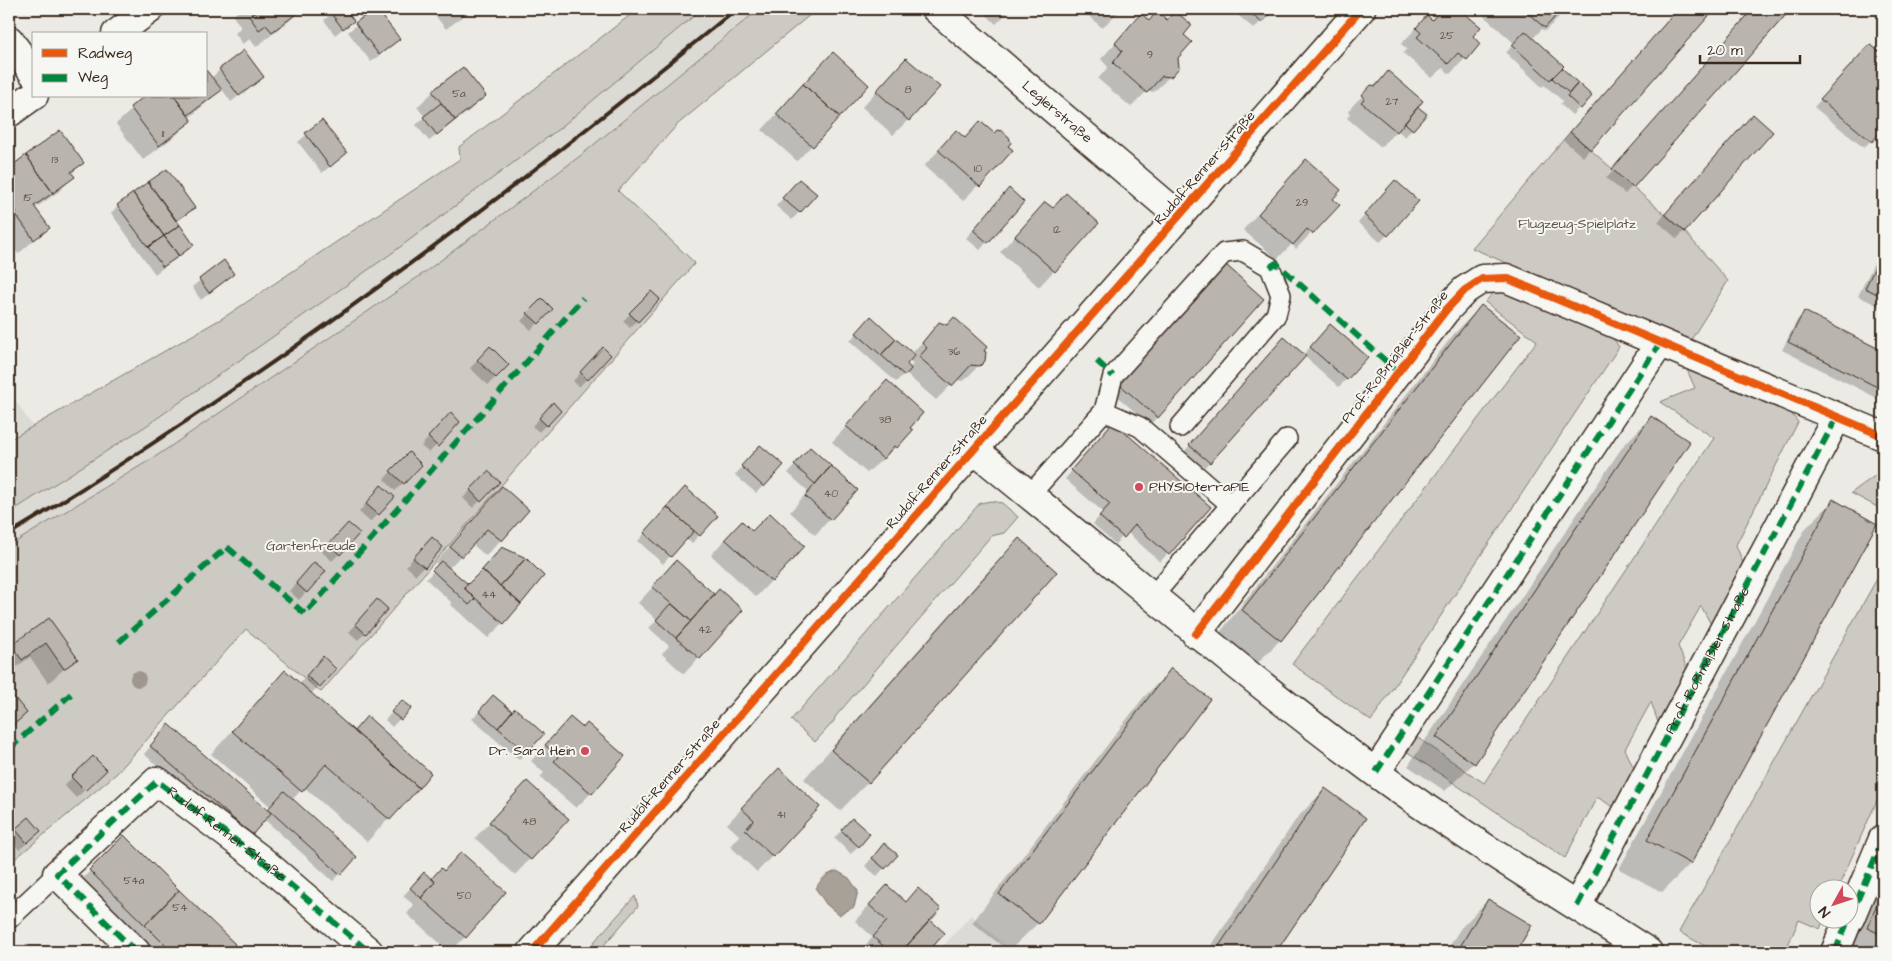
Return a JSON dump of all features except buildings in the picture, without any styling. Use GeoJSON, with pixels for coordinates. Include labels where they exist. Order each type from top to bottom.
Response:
{"type":"FeatureCollection","features":[{"type":"Feature","properties":{"kind":"street"},"geometry":{"type":"LineString","coordinates":[[119,32],[150,9]]}},
{"type":"Feature","properties":{"kind":"street","name":"Leglerstraße"},"geometry":{"type":"LineString","coordinates":[[936,9],[1179,216]]}},
{"type":"Feature","properties":{"kind":"street","name":"Rudolf-Renner-Straße"},"geometry":{"type":"LineString","coordinates":[[532,952],[1361,9]]}},
{"type":"Feature","properties":{"kind":"street"},"geometry":{"type":"LineString","coordinates":[[9,40],[32,71]]}},
{"type":"Feature","properties":{"kind":"street"},"geometry":{"type":"LineString","coordinates":[[9,113],[32,96]]}},
{"type":"Feature","properties":{"kind":"street","name":"Prof.-Roßmäßler-Straße"},"geometry":{"type":"LineString","coordinates":[[1196,634],[1446,310],[1465,290],[1482,279],[1506,278],[1883,436]]}},
{"type":"Feature","properties":{"kind":"street"},"geometry":{"type":"LineString","coordinates":[[1376,772],[1660,343]]}},
{"type":"Feature","properties":{"kind":"street","name":"Prof.-Roßmäßler-Straße"},"geometry":{"type":"LineString","coordinates":[[1577,906],[1837,417]]}},
{"type":"Feature","properties":{"kind":"street"},"geometry":{"type":"LineString","coordinates":[[973,449],[1196,634],[1376,772],[1464,834],[1648,952]]}},
{"type":"Feature","properties":{"kind":"street","name":"Rudolf-Renner-Straße"},"geometry":{"type":"LineString","coordinates":[[57,874],[157,781],[259,858],[370,952]]}},
{"type":"Feature","properties":{"kind":"street"},"geometry":{"type":"LineString","coordinates":[[1860,892],[1883,839]]}},
{"type":"Feature","properties":{"kind":"street"},"geometry":{"type":"LineString","coordinates":[[57,874],[136,952]]}},
{"type":"Feature","properties":{"kind":"street"},"geometry":{"type":"LineString","coordinates":[[1835,952],[1845,928]]}},
{"type":"Feature","properties":{"kind":"lane"},"geometry":{"type":"LineString","coordinates":[[1029,496],[1104,411],[1113,376],[1224,253],[1243,251],[1270,267],[1281,295],[1276,315],[1180,427]]}},
{"type":"Feature","properties":{"kind":"lane"},"geometry":{"type":"LineString","coordinates":[[1104,411],[1140,427],[1231,505]]}},
{"type":"Feature","properties":{"kind":"lane"},"geometry":{"type":"LineString","coordinates":[[1152,597],[1287,439]]}},
{"type":"Feature","properties":{"kind":"lane"},"geometry":{"type":"LineString","coordinates":[[9,919],[57,874]]}},
{"type":"Feature","properties":{"kind":"shaded area"},"geometry":{"type":"Polygon","coordinates":[[[702,9],[759,9],[580,156],[421,275],[158,455],[9,546],[9,513],[146,426],[392,253],[560,128],[702,9]]]}},
{"type":"Feature","properties":{"kind":"shaded area"},"geometry":{"type":"Polygon","coordinates":[[[9,391],[33,427],[9,440],[9,391]]]}},
{"type":"Feature","properties":{"kind":"shaded area"},"geometry":{"type":"Polygon","coordinates":[[[837,871],[849,878],[858,891],[854,907],[839,915],[826,904],[816,889],[824,877],[837,871]]]}},
{"type":"Feature","properties":{"kind":"shaded area"},"geometry":{"type":"Polygon","coordinates":[[[971,915],[1012,952],[938,952],[971,915]]]}},
{"type":"Feature","properties":{"kind":"green space"},"geometry":{"type":"Polygon","coordinates":[[[638,9],[702,9],[560,128],[392,253],[146,426],[9,513],[9,440],[226,316],[460,159],[459,147],[638,9]]]}},
{"type":"Feature","properties":{"kind":"green space","name":"Gartenfreude"},"geometry":{"type":"Polygon","coordinates":[[[759,9],[817,9],[678,124],[618,191],[695,263],[321,692],[246,629],[117,773],[9,864],[9,546],[158,455],[421,275],[580,156],[759,9]]]}},
{"type":"Feature","properties":{"kind":"green space","name":"Flugzeug-Spielplatz"},"geometry":{"type":"Polygon","coordinates":[[[1570,132],[1685,232],[1728,281],[1689,343],[1472,248],[1570,132]]]}},
{"type":"Feature","properties":{"kind":"green space"},"geometry":{"type":"Polygon","coordinates":[[[1502,283],[1609,332],[1619,347],[1371,721],[1292,664],[1537,341],[1485,302],[1502,283]]]}},
{"type":"Feature","properties":{"kind":"green space"},"geometry":{"type":"Polygon","coordinates":[[[1684,363],[1780,400],[1798,422],[1736,545],[1745,568],[1714,630],[1701,606],[1678,646],[1689,674],[1661,731],[1651,702],[1625,749],[1637,775],[1617,809],[1597,797],[1565,858],[1406,751],[1415,736],[1484,783],[1714,438],[1660,402],[1695,388],[1684,363]]]}},
{"type":"Feature","properties":{"kind":"green space"},"geometry":{"type":"Polygon","coordinates":[[[1883,470],[1883,510],[1851,493],[1883,470]]]}},
{"type":"Feature","properties":{"kind":"green space"},"geometry":{"type":"Polygon","coordinates":[[[991,501],[1002,503],[1018,517],[1004,533],[991,536],[815,742],[791,720],[980,503],[991,501]]]}},
{"type":"Feature","properties":{"kind":"green space"},"geometry":{"type":"Polygon","coordinates":[[[1883,568],[1883,787],[1842,878],[1810,878],[1810,925],[1799,920],[1788,945],[1800,952],[1716,952],[1679,932],[1883,568]]]}},
{"type":"Feature","properties":{"kind":"green space"},"geometry":{"type":"Polygon","coordinates":[[[635,896],[638,906],[598,952],[585,952],[635,896]]]}},
{"type":"Feature","properties":{"kind":"railway"},"geometry":{"type":"LineString","coordinates":[[9,534],[198,414],[382,285],[561,149],[736,9]]}},
{"type":"Feature","properties":{"kind":"marked path"},"geometry":{"type":"LineString","coordinates":[[1270,267],[1276,263],[1398,372]]}},
{"type":"Feature","properties":{"kind":"marked path"},"geometry":{"type":"LineString","coordinates":[[119,642],[227,547],[305,614],[583,298]]}},
{"type":"Feature","properties":{"kind":"marked path"},"geometry":{"type":"LineString","coordinates":[[1376,772],[1660,343]]}},
{"type":"Feature","properties":{"kind":"marked path"},"geometry":{"type":"LineString","coordinates":[[1097,361],[1113,376]]}},
{"type":"Feature","properties":{"kind":"marked path"},"geometry":{"type":"LineString","coordinates":[[1577,906],[1837,417]]}},
{"type":"Feature","properties":{"kind":"marked path"},"geometry":{"type":"LineString","coordinates":[[9,749],[71,694]]}},
{"type":"Feature","properties":{"kind":"marked path"},"geometry":{"type":"LineString","coordinates":[[136,952],[57,874],[157,781],[259,858],[369,952]]}},
{"type":"Feature","properties":{"kind":"marked path"},"geometry":{"type":"LineString","coordinates":[[1860,894],[1883,839]]}},
{"type":"Feature","properties":{"kind":"marked path"},"geometry":{"type":"LineString","coordinates":[[1835,952],[1845,928]]}},
{"type":"Feature","properties":{"kind":"cycle path"},"geometry":{"type":"LineString","coordinates":[[532,952],[1361,9]]}},
{"type":"Feature","properties":{"kind":"cycle path"},"geometry":{"type":"LineString","coordinates":[[1196,634],[1446,310],[1465,290],[1482,279],[1506,278],[1883,436]]}},
{"type":"Feature","properties":{"kind":"place","name":"PHYSIOterraPIE"},"geometry":{"type":"Point","coordinates":[1139,487]}},
{"type":"Feature","properties":{"kind":"place","name":"Dr. Sara Hein"},"geometry":{"type":"Point","coordinates":[585,751]}}]}
